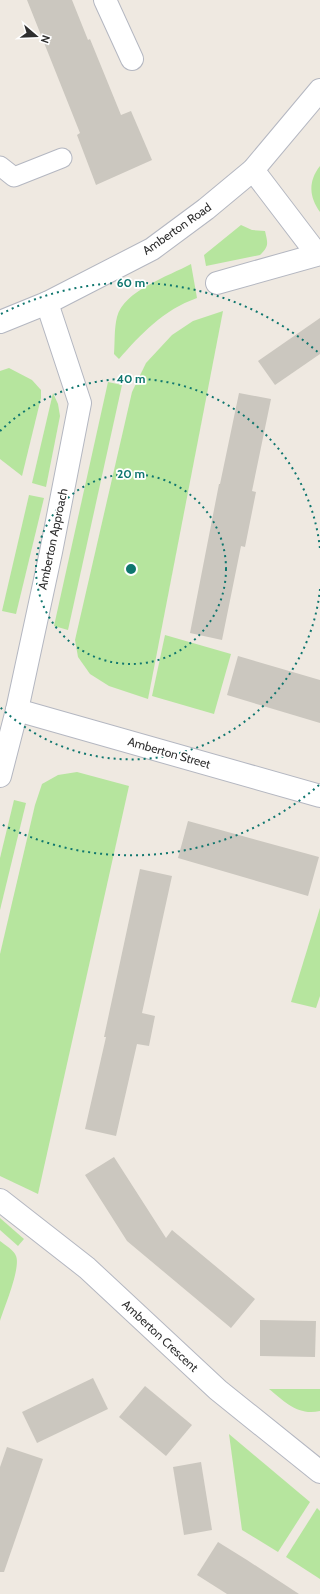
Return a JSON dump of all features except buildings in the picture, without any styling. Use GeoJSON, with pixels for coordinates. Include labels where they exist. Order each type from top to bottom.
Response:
{"type":"FeatureCollection","features":[{"type":"Feature","properties":{"kind":"street"},"geometry":{"type":"LineString","coordinates":[[105,0],[132,59]]}},
{"type":"Feature","properties":{"kind":"street","name":"Amberton Road"},"geometry":{"type":"LineString","coordinates":[[0,322],[47,303],[152,249],[206,209],[253,170],[320,90]]}},
{"type":"Feature","properties":{"kind":"street"},"geometry":{"type":"LineString","coordinates":[[217,283],[319,254],[253,170]]}},
{"type":"Feature","properties":{"kind":"street","name":"Amberton Approach"},"geometry":{"type":"LineString","coordinates":[[0,776],[17,710],[53,545],[80,403],[47,303]]}},
{"type":"Feature","properties":{"kind":"street","name":"Amberton Street"},"geometry":{"type":"LineString","coordinates":[[17,710],[320,796]]}},
{"type":"Feature","properties":{"kind":"street","name":"Amberton Crescent"},"geometry":{"type":"LineString","coordinates":[[0,1200],[87,1268],[218,1390],[320,1472]]}},
{"type":"Feature","properties":{"kind":"lane"},"geometry":{"type":"LineString","coordinates":[[0,166],[14,177],[62,158]]}},
{"type":"Feature","properties":{"kind":"green space"},"geometry":{"type":"Polygon","coordinates":[[[320,166],[320,212],[314,201],[311,189],[313,177],[320,166]]]}},
{"type":"Feature","properties":{"kind":"green space"},"geometry":{"type":"Polygon","coordinates":[[[241,225],[252,230],[265,231],[267,244],[263,252],[260,255],[206,266],[204,255],[241,225]]]}},
{"type":"Feature","properties":{"kind":"green space"},"geometry":{"type":"Polygon","coordinates":[[[191,264],[197,298],[163,316],[144,332],[119,359],[114,354],[116,322],[121,308],[128,299],[148,285],[191,264]]]}},
{"type":"Feature","properties":{"kind":"green space"},"geometry":{"type":"Polygon","coordinates":[[[223,311],[148,699],[109,686],[90,674],[78,657],[75,640],[132,392],[146,363],[172,335],[193,321],[223,311]]]}},
{"type":"Feature","properties":{"kind":"green space"},"geometry":{"type":"Polygon","coordinates":[[[9,368],[32,380],[41,390],[41,398],[22,476],[0,459],[0,371],[9,368]]]}},
{"type":"Feature","properties":{"kind":"green space"},"geometry":{"type":"Polygon","coordinates":[[[108,382],[122,385],[68,630],[54,626],[108,382]]]}},
{"type":"Feature","properties":{"kind":"green space"},"geometry":{"type":"Polygon","coordinates":[[[53,393],[58,404],[60,416],[46,487],[32,483],[53,393]]]}},
{"type":"Feature","properties":{"kind":"green space"},"geometry":{"type":"Polygon","coordinates":[[[29,495],[44,498],[16,614],[2,611],[29,495]]]}},
{"type":"Feature","properties":{"kind":"green space"},"geometry":{"type":"Polygon","coordinates":[[[165,635],[231,654],[214,714],[152,696],[165,635]]]}},
{"type":"Feature","properties":{"kind":"green space"},"geometry":{"type":"Polygon","coordinates":[[[77,772],[129,786],[38,1194],[0,1176],[0,954],[35,805],[42,784],[58,775],[77,772]]]}},
{"type":"Feature","properties":{"kind":"green space"},"geometry":{"type":"Polygon","coordinates":[[[14,800],[26,803],[0,910],[0,858],[14,800]]]}},
{"type":"Feature","properties":{"kind":"green space"},"geometry":{"type":"Polygon","coordinates":[[[320,908],[320,996],[316,1008],[291,1002],[320,908]]]}},
{"type":"Feature","properties":{"kind":"green space"},"geometry":{"type":"Polygon","coordinates":[[[0,1218],[24,1239],[18,1246],[0,1230],[0,1218]]]}},
{"type":"Feature","properties":{"kind":"green space"},"geometry":{"type":"Polygon","coordinates":[[[0,1241],[13,1252],[16,1256],[17,1262],[14,1278],[0,1321],[0,1241]]]}},
{"type":"Feature","properties":{"kind":"green space"},"geometry":{"type":"Polygon","coordinates":[[[269,1389],[320,1389],[320,1411],[305,1412],[298,1410],[286,1403],[269,1389]]]}},
{"type":"Feature","properties":{"kind":"green space"},"geometry":{"type":"Polygon","coordinates":[[[229,1434],[310,1502],[278,1552],[242,1530],[229,1434]]]}},
{"type":"Feature","properties":{"kind":"green space"},"geometry":{"type":"Polygon","coordinates":[[[317,1508],[320,1511],[320,1579],[286,1557],[317,1508]]]}}]}
